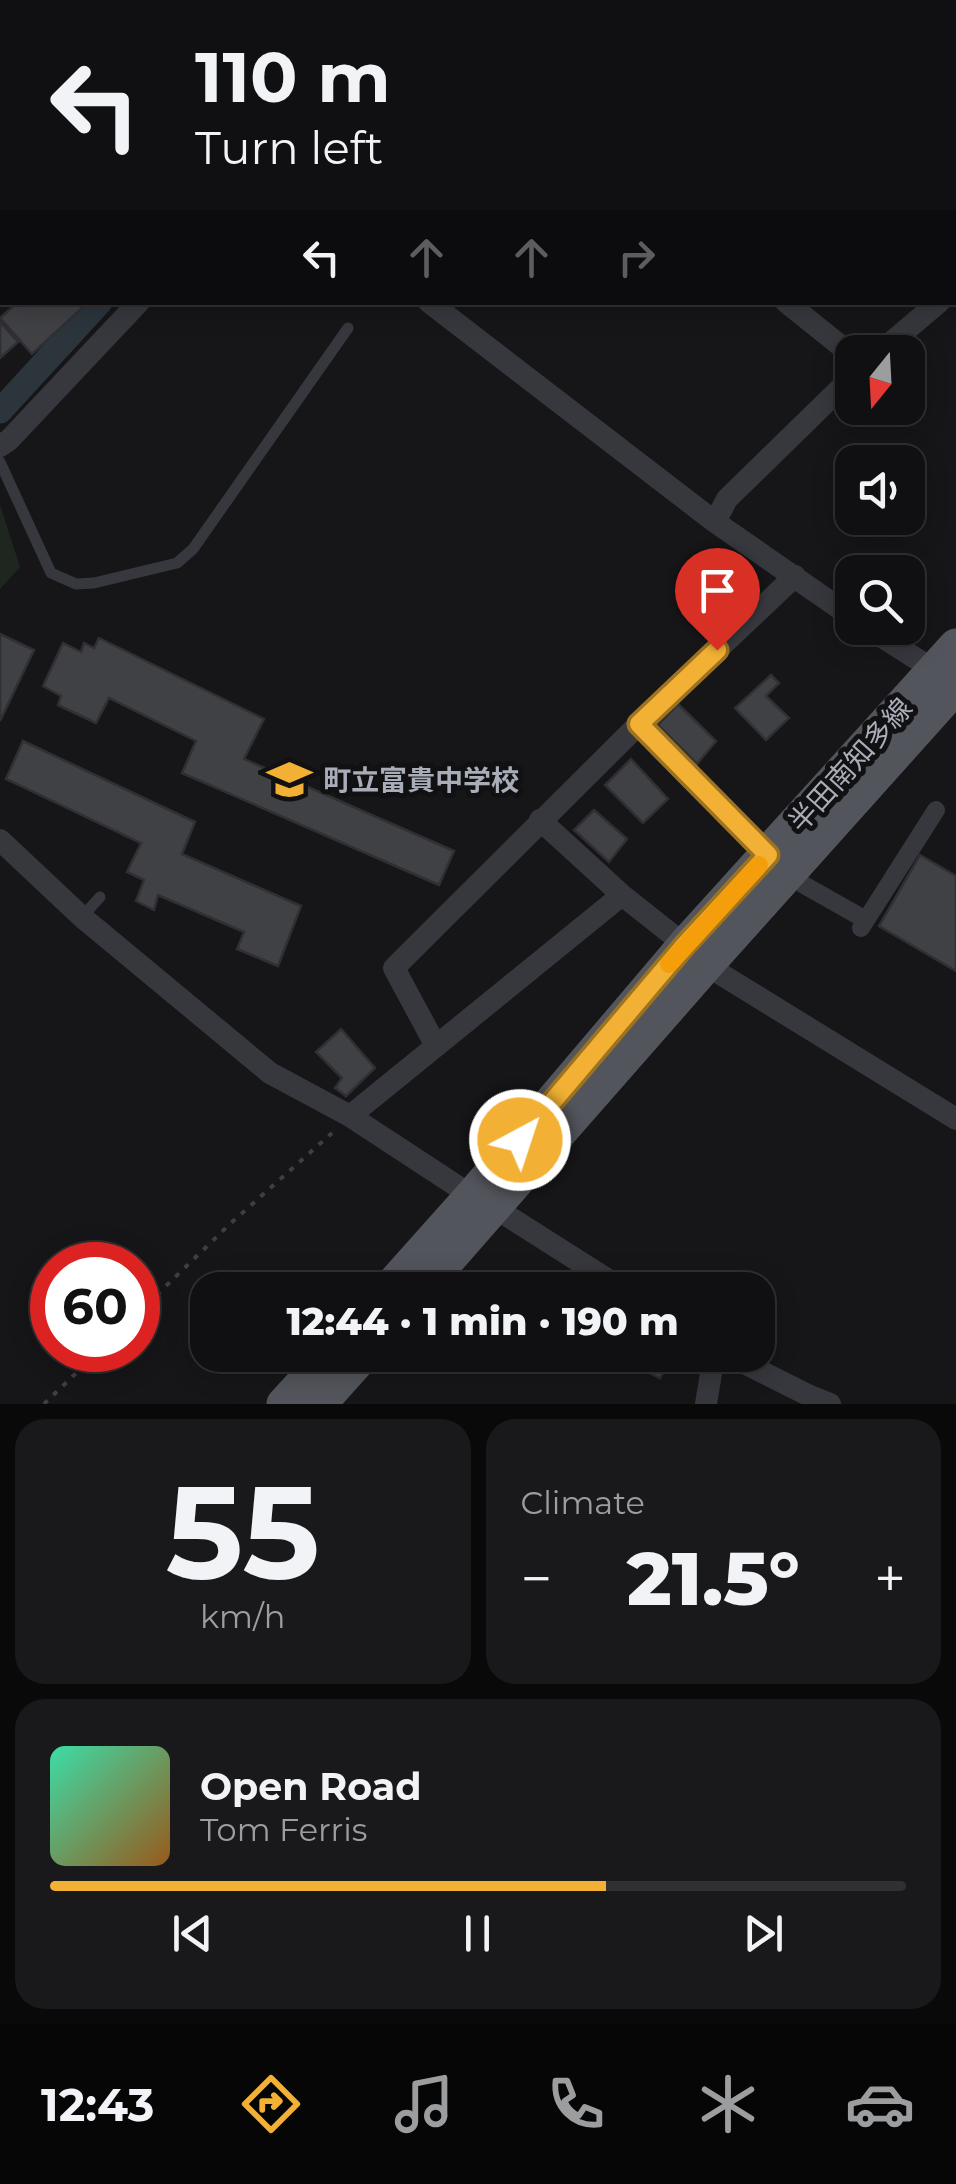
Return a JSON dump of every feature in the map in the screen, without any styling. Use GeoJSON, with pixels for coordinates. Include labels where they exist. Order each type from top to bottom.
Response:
{"type":"FeatureCollection","features":[{"type":"Feature","properties":{"kind":"main road","name":"半田南知多線"},"geometry":{"type":"LineString","coordinates":[[695,955],[768,855],[951,672]]}},
{"type":"Feature","properties":{"kind":"main road","name":"半田南知多線"},"geometry":{"type":"LineString","coordinates":[[434,1272],[484,1202],[695,955],[923,726],[951,672]]}},
{"type":"Feature","properties":{"kind":"main road","name":"半田南知多線"},"geometry":{"type":"LineString","coordinates":[[408,1272],[484,1202]]}},
{"type":"Feature","properties":{"kind":"main road"},"geometry":{"type":"LineString","coordinates":[[284,1404],[313,1372]]}},
{"type":"Feature","properties":{"kind":"main road"},"geometry":{"type":"LineString","coordinates":[[319,1404],[348,1372]]}},
{"type":"Feature","properties":{"kind":"street"},"geometry":{"type":"LineString","coordinates":[[0,446],[136,305]]}},
{"type":"Feature","properties":{"kind":"street"},"geometry":{"type":"LineString","coordinates":[[433,305],[715,522],[835,604]]}},
{"type":"Feature","properties":{"kind":"street"},"geometry":{"type":"LineString","coordinates":[[790,305],[835,341]]}},
{"type":"Feature","properties":{"kind":"street"},"geometry":{"type":"LineString","coordinates":[[900,335],[935,305]]}},
{"type":"Feature","properties":{"kind":"street"},"geometry":{"type":"LineString","coordinates":[[715,522],[726,499],[835,394]]}},
{"type":"Feature","properties":{"kind":"street"},"geometry":{"type":"LineString","coordinates":[[436,1046],[394,968],[540,820],[796,576]]}},
{"type":"Feature","properties":{"kind":"street"},"geometry":{"type":"LineString","coordinates":[[900,645],[951,672]]}},
{"type":"Feature","properties":{"kind":"street"},"geometry":{"type":"LineString","coordinates":[[639,724],[768,855]]}},
{"type":"Feature","properties":{"kind":"street"},"geometry":{"type":"LineString","coordinates":[[804,885],[864,924],[936,810]]}},
{"type":"Feature","properties":{"kind":"street"},"geometry":{"type":"LineString","coordinates":[[540,820],[695,955],[956,1119]]}},
{"type":"Feature","properties":{"kind":"street"},"geometry":{"type":"LineString","coordinates":[[0,840],[82,917],[270,1072],[350,1116],[595,1272]]}},
{"type":"Feature","properties":{"kind":"street"},"geometry":{"type":"LineString","coordinates":[[350,1116],[622,895]]}},
{"type":"Feature","properties":{"kind":"street"},"geometry":{"type":"LineString","coordinates":[[706,1404],[711,1372]]}},
{"type":"Feature","properties":{"kind":"street"},"geometry":{"type":"LineString","coordinates":[[762,1372],[830,1404]]}},
{"type":"Feature","properties":{"kind":"lane"},"geometry":{"type":"LineString","coordinates":[[0,462],[51,573],[76,584],[94,583],[177,562],[193,549],[348,328]]}},
{"type":"Feature","properties":{"kind":"lane"},"geometry":{"type":"LineString","coordinates":[[82,917],[100,898]]}},
{"type":"Feature","properties":{"kind":"path"},"geometry":{"type":"LineString","coordinates":[[160,1291],[350,1116]]}},
{"type":"Feature","properties":{"kind":"path"},"geometry":{"type":"LineString","coordinates":[[44,1404],[77,1372]]}},
{"type":"Feature","properties":{"kind":"shaded area"},"geometry":{"type":"Polygon","coordinates":[[[0,505],[20,567],[0,589],[0,505]]]}},
{"type":"Feature","properties":{"kind":"building"},"geometry":{"type":"Polygon","coordinates":[[[15,305],[82,308],[32,354],[0,318],[15,305]]]}},
{"type":"Feature","properties":{"kind":"building"},"geometry":{"type":"Polygon","coordinates":[[[0,322],[18,342],[0,358],[0,322]]]}},
{"type":"Feature","properties":{"kind":"building"},"geometry":{"type":"Polygon","coordinates":[[[0,634],[34,650],[0,721],[0,634]]]}},
{"type":"Feature","properties":{"kind":"building"},"geometry":{"type":"Polygon","coordinates":[[[99,638],[264,719],[244,759],[454,851],[439,885],[182,773],[196,741],[109,698],[96,723],[58,705],[61,696],[43,686],[63,643],[81,652],[84,643],[94,648],[99,638]]]}},
{"type":"Feature","properties":{"kind":"building"},"geometry":{"type":"Polygon","coordinates":[[[771,675],[779,683],[766,696],[789,718],[766,740],[735,708],[771,675]]]}},
{"type":"Feature","properties":{"kind":"building"},"geometry":{"type":"Polygon","coordinates":[[[678,704],[716,741],[697,764],[658,725],[678,704]]]}},
{"type":"Feature","properties":{"kind":"building"},"geometry":{"type":"Polygon","coordinates":[[[23,741],[195,822],[182,854],[301,906],[278,966],[237,949],[244,932],[158,895],[154,910],[136,901],[144,880],[127,872],[141,843],[6,779],[23,741]]]}},
{"type":"Feature","properties":{"kind":"building"},"geometry":{"type":"Polygon","coordinates":[[[631,759],[668,799],[643,823],[605,785],[631,759]]]}},
{"type":"Feature","properties":{"kind":"building"},"geometry":{"type":"Polygon","coordinates":[[[594,810],[627,839],[609,862],[574,830],[594,810]]]}},
{"type":"Feature","properties":{"kind":"building"},"geometry":{"type":"Polygon","coordinates":[[[920,855],[956,876],[956,971],[879,926],[920,855]]]}},
{"type":"Feature","properties":{"kind":"building"},"geometry":{"type":"Polygon","coordinates":[[[341,1029],[375,1068],[346,1096],[335,1088],[342,1078],[316,1052],[341,1029]]]}},
{"type":"Feature","properties":{"kind":"waterway"},"geometry":{"type":"LineString","coordinates":[[0,411],[97,305]]}},
{"type":"Feature","properties":{"kind":"slow traffic"},"geometry":{"type":"LineString","coordinates":[[669,964],[759,865]]}},
{"type":"Feature","properties":{"kind":"place","name":"町立富貴中学校"},"geometry":{"type":"Point","coordinates":[290,780]}},
{"type":"Feature","properties":{"kind":"route"},"geometry":{"type":"LineString","coordinates":[[520,1140],[685,945],[768,855],[639,724],[717,650]]}}]}
